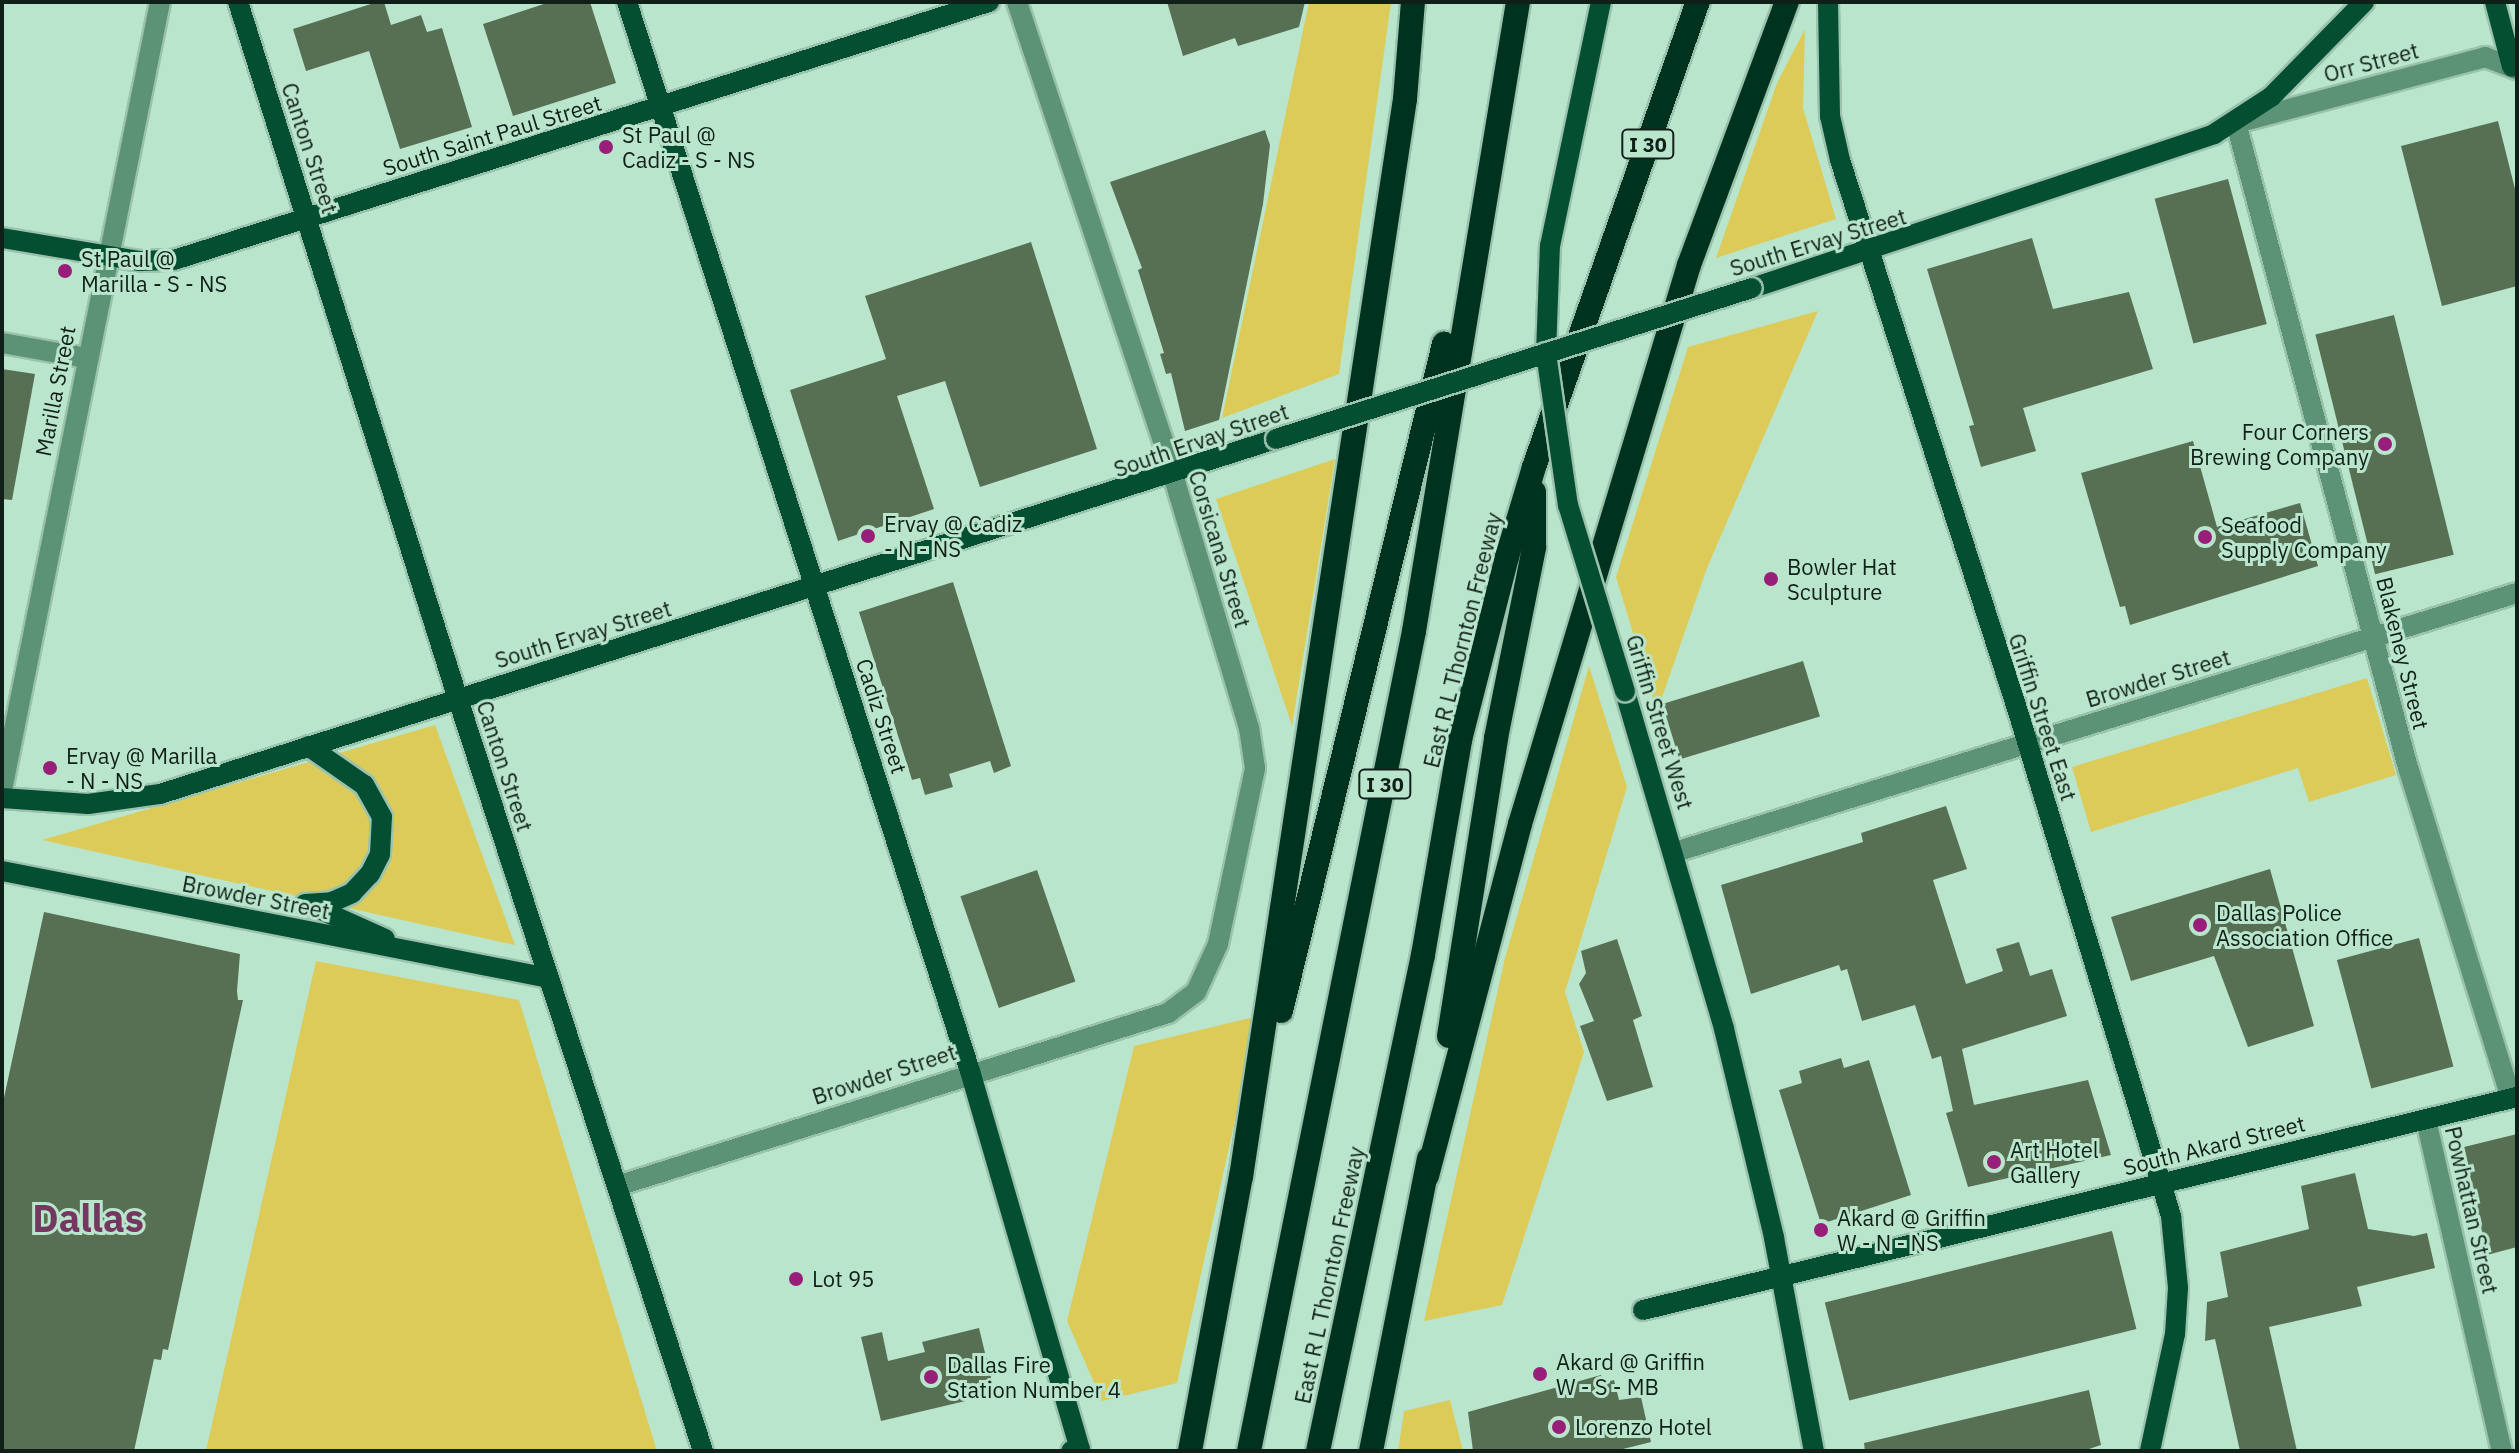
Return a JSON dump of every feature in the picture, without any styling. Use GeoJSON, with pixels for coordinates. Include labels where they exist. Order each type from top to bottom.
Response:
{"type":"FeatureCollection","features":[{"type":"Feature","properties":{"kind":"highway"},"geometry":{"type":"LineString","coordinates":[[1190,1451],[1241,1177],[1405,99],[1413,2]]}},
{"type":"Feature","properties":{"kind":"highway"},"geometry":{"type":"LineString","coordinates":[[1405,99],[1431,2]]}},
{"type":"Feature","properties":{"kind":"highway","name":"East R L Thornton Freeway"},"geometry":{"type":"LineString","coordinates":[[1249,1451],[1414,631],[1496,113],[1518,2]]}},
{"type":"Feature","properties":{"kind":"highway","name":"East R L Thornton Freeway"},"geometry":{"type":"LineString","coordinates":[[1318,1451],[1420,970],[1460,740],[1534,467],[1698,2]]}},
{"type":"Feature","properties":{"kind":"highway"},"geometry":{"type":"LineString","coordinates":[[1427,1176],[1520,824],[1689,265],[1787,2]]}},
{"type":"Feature","properties":{"kind":"highway"},"geometry":{"type":"LineString","coordinates":[[1241,1177],[1438,374],[1496,113]]}},
{"type":"Feature","properties":{"kind":"highway"},"geometry":{"type":"LineString","coordinates":[[1371,1451],[1427,1176],[1496,738],[1534,547],[1534,467]]}},
{"type":"Feature","properties":{"kind":"main road","name":"Canton Street"},"geometry":{"type":"LineString","coordinates":[[238,2],[457,696],[703,1451]]}},
{"type":"Feature","properties":{"kind":"main road","name":"Cadiz Street"},"geometry":{"type":"LineString","coordinates":[[627,2],[970,1071],[1076,1450]]}},
{"type":"Feature","properties":{"kind":"main road","name":"South Saint Paul Street"},"geometry":{"type":"LineString","coordinates":[[2,238],[106,257],[174,260],[989,2]]}},
{"type":"Feature","properties":{"kind":"main road","name":"Griffin Street West"},"geometry":{"type":"LineString","coordinates":[[1601,2],[1550,246],[1546,353],[1568,505],[1675,852],[1724,1029],[1781,1275],[1814,1451]]}},
{"type":"Feature","properties":{"kind":"main road","name":"Griffin Street East"},"geometry":{"type":"LineString","coordinates":[[1828,2],[1830,116],[2163,1182],[2178,1288],[2175,1334],[2150,1451]]}},
{"type":"Feature","properties":{"kind":"main road","name":"South Ervay Street"},"geometry":{"type":"LineString","coordinates":[[2,798],[127,802],[457,696],[817,588],[1871,251],[2236,123],[2271,97],[2364,2]]}},
{"type":"Feature","properties":{"kind":"main road"},"geometry":{"type":"LineString","coordinates":[[2495,2],[2515,74]]}},
{"type":"Feature","properties":{"kind":"main road"},"geometry":{"type":"LineString","coordinates":[[308,746],[364,785],[382,817],[380,854],[370,874],[352,893],[332,902],[305,904],[410,952]]}},
{"type":"Feature","properties":{"kind":"main road","name":"Browder Street"},"geometry":{"type":"LineString","coordinates":[[2,871],[549,978]]}},
{"type":"Feature","properties":{"kind":"main road","name":"South Akard Street"},"geometry":{"type":"LineString","coordinates":[[1643,1310],[2514,1098]]}},
{"type":"Feature","properties":{"kind":"street","name":"Marilla Street"},"geometry":{"type":"LineString","coordinates":[[2,790],[106,257],[160,2]]}},
{"type":"Feature","properties":{"kind":"street","name":"Corsicana Street"},"geometry":{"type":"LineString","coordinates":[[1017,2],[1173,475],[1249,728],[1255,768],[1218,944],[1196,992],[1168,1013]]}},
{"type":"Feature","properties":{"kind":"street","name":"Orr Street"},"geometry":{"type":"LineString","coordinates":[[2236,123],[2485,57],[2515,74]]}},
{"type":"Feature","properties":{"kind":"street","name":"Blakeney Street"},"geometry":{"type":"LineString","coordinates":[[2236,123],[2408,768],[2514,1098]]}},
{"type":"Feature","properties":{"kind":"street"},"geometry":{"type":"LineString","coordinates":[[2,343],[86,358]]}},
{"type":"Feature","properties":{"kind":"street","name":"Browder Street"},"geometry":{"type":"LineString","coordinates":[[1675,852],[2517,593]]}},
{"type":"Feature","properties":{"kind":"street","name":"Browder Street"},"geometry":{"type":"LineString","coordinates":[[617,1186],[970,1071],[1168,1013]]}},
{"type":"Feature","properties":{"kind":"street","name":"Powhattan Street"},"geometry":{"type":"LineString","coordinates":[[2426,1120],[2502,1451]]}},
{"type":"Feature","properties":{"kind":"shaded area"},"geometry":{"type":"Polygon","coordinates":[[[1309,2],[1391,2],[1339,374],[1222,418],[1309,2]]]}},
{"type":"Feature","properties":{"kind":"shaded area"},"geometry":{"type":"Polygon","coordinates":[[[1805,29],[1803,108],[1836,219],[1716,258],[1777,83],[1805,29]]]}},
{"type":"Feature","properties":{"kind":"shaded area"},"geometry":{"type":"Polygon","coordinates":[[[1818,311],[1707,568],[1657,712],[1616,577],[1688,347],[1818,311]]]}},
{"type":"Feature","properties":{"kind":"shaded area"},"geometry":{"type":"Polygon","coordinates":[[[1335,459],[1292,726],[1216,499],[1335,459]]]}},
{"type":"Feature","properties":{"kind":"shaded area"},"geometry":{"type":"Polygon","coordinates":[[[1589,666],[1627,787],[1565,992],[1584,1052],[1502,1305],[1424,1321],[1505,958],[1589,666]]]}},
{"type":"Feature","properties":{"kind":"shaded area"},"geometry":{"type":"Polygon","coordinates":[[[2367,678],[2396,775],[2309,802],[2298,768],[2091,832],[2072,767],[2367,678]]]}},
{"type":"Feature","properties":{"kind":"shaded area"},"geometry":{"type":"Polygon","coordinates":[[[435,725],[515,945],[42,840],[435,725]]]}},
{"type":"Feature","properties":{"kind":"shaded area"},"geometry":{"type":"Polygon","coordinates":[[[316,961],[519,1000],[657,1451],[206,1451],[316,961]]]}},
{"type":"Feature","properties":{"kind":"shaded area"},"geometry":{"type":"Polygon","coordinates":[[[1258,1016],[1177,1383],[1102,1401],[1067,1321],[1134,1046],[1258,1016]]]}},
{"type":"Feature","properties":{"kind":"shaded area"},"geometry":{"type":"Polygon","coordinates":[[[1450,1400],[1463,1451],[1398,1451],[1404,1411],[1450,1400]]]}},
{"type":"Feature","properties":{"kind":"building"},"geometry":{"type":"Polygon","coordinates":[[[384,2],[391,25],[421,15],[427,32],[442,28],[472,127],[400,149],[369,51],[306,71],[293,29],[384,2]]]}},
{"type":"Feature","properties":{"kind":"building"},"geometry":{"type":"Polygon","coordinates":[[[550,2],[590,2],[616,83],[513,116],[483,24],[550,2]]]}},
{"type":"Feature","properties":{"kind":"building"},"geometry":{"type":"Polygon","coordinates":[[[1167,2],[1305,2],[1299,27],[1238,46],[1235,38],[1183,56],[1167,2]]]}},
{"type":"Feature","properties":{"kind":"building"},"geometry":{"type":"Polygon","coordinates":[[[2498,121],[2517,197],[2517,286],[2442,306],[2401,146],[2498,121]]]}},
{"type":"Feature","properties":{"kind":"building"},"geometry":{"type":"Polygon","coordinates":[[[1265,130],[1270,145],[1263,204],[1219,420],[1185,431],[1171,373],[1166,374],[1160,354],[1164,353],[1138,270],[1142,268],[1110,182],[1265,130]]]}},
{"type":"Feature","properties":{"kind":"building"},"geometry":{"type":"Polygon","coordinates":[[[2228,179],[2267,324],[2193,344],[2155,199],[2228,179]]]}},
{"type":"Feature","properties":{"kind":"building"},"geometry":{"type":"Polygon","coordinates":[[[2032,238],[2053,309],[2129,292],[2153,369],[2023,408],[2036,451],[1981,467],[1969,426],[1974,425],[1927,269],[2032,238]]]}},
{"type":"Feature","properties":{"kind":"building"},"geometry":{"type":"Polygon","coordinates":[[[1031,242],[1097,449],[980,487],[945,381],[897,396],[934,509],[838,541],[790,390],[886,359],[865,296],[1031,242]]]}},
{"type":"Feature","properties":{"kind":"building","name":"Four Corners Brewing Company"},"geometry":{"type":"Polygon","coordinates":[[[2394,315],[2454,555],[2375,574],[2315,335],[2394,315]]]}},
{"type":"Feature","properties":{"kind":"building"},"geometry":{"type":"Polygon","coordinates":[[[2,369],[35,374],[12,500],[2,499],[2,369]]]}},
{"type":"Feature","properties":{"kind":"building","name":"Seafood Supply Company"},"geometry":{"type":"Polygon","coordinates":[[[2193,441],[2217,527],[2300,503],[2318,566],[2130,625],[2125,606],[2120,607],[2081,473],[2193,441]]]}},
{"type":"Feature","properties":{"kind":"building"},"geometry":{"type":"Polygon","coordinates":[[[953,582],[1011,766],[994,773],[990,761],[949,774],[953,787],[925,795],[920,778],[912,780],[859,612],[953,582]]]}},
{"type":"Feature","properties":{"kind":"building"},"geometry":{"type":"Polygon","coordinates":[[[1803,661],[1820,716],[1679,759],[1662,704],[1803,661]]]}},
{"type":"Feature","properties":{"kind":"building"},"geometry":{"type":"Polygon","coordinates":[[[1946,806],[1967,869],[1933,880],[1966,984],[2003,971],[1996,949],[2019,942],[2030,976],[2052,969],[2067,1016],[1962,1049],[1974,1105],[2088,1080],[2111,1155],[1968,1187],[1946,1113],[1953,1111],[1941,1056],[1932,1059],[1915,1005],[1862,1021],[1847,969],[1841,971],[1839,965],[1751,994],[1721,885],[1863,842],[1861,833],[1946,806]]]}},
{"type":"Feature","properties":{"kind":"building","name":"Dallas Police Association Office"},"geometry":{"type":"Polygon","coordinates":[[[2270,869],[2314,1026],[2248,1047],[2214,956],[2131,981],[2111,917],[2270,869]]]}},
{"type":"Feature","properties":{"kind":"building"},"geometry":{"type":"Polygon","coordinates":[[[1037,870],[1075,982],[999,1008],[960,896],[1037,870]]]}},
{"type":"Feature","properties":{"kind":"building"},"geometry":{"type":"Polygon","coordinates":[[[44,912],[240,954],[237,991],[238,1000],[243,1000],[168,1350],[163,1349],[161,1360],[154,1359],[134,1451],[2,1451],[2,1107],[44,912]]]}},
{"type":"Feature","properties":{"kind":"building"},"geometry":{"type":"Polygon","coordinates":[[[2419,938],[2453,1066],[2371,1088],[2337,960],[2419,938]]]}},
{"type":"Feature","properties":{"kind":"building"},"geometry":{"type":"Polygon","coordinates":[[[1617,939],[1642,1016],[1633,1020],[1653,1087],[1607,1101],[1580,1026],[1594,1021],[1579,984],[1586,973],[1581,951],[1617,939]]]}},
{"type":"Feature","properties":{"kind":"building"},"geometry":{"type":"Polygon","coordinates":[[[1841,1058],[1844,1068],[1869,1060],[1911,1195],[1821,1224],[1779,1090],[1802,1083],[1799,1071],[1841,1058]]]}},
{"type":"Feature","properties":{"kind":"building"},"geometry":{"type":"Polygon","coordinates":[[[2517,1134],[2517,1247],[2487,1255],[2464,1147],[2517,1134]]]}},
{"type":"Feature","properties":{"kind":"building"},"geometry":{"type":"Polygon","coordinates":[[[2355,1173],[2368,1229],[2414,1236],[2427,1233],[2435,1268],[2357,1287],[2362,1306],[2269,1327],[2297,1451],[2240,1451],[2215,1339],[2205,1341],[2207,1302],[2228,1297],[2220,1252],[2309,1229],[2301,1186],[2355,1173]]]}},
{"type":"Feature","properties":{"kind":"building"},"geometry":{"type":"Polygon","coordinates":[[[2112,1231],[2136,1329],[1849,1401],[1825,1303],[2112,1231]]]}},
{"type":"Feature","properties":{"kind":"building","name":"Dallas Fire Station Number 4"},"geometry":{"type":"Polygon","coordinates":[[[979,1328],[995,1394],[881,1421],[861,1337],[882,1332],[888,1361],[925,1352],[922,1342],[979,1328]]]}},
{"type":"Feature","properties":{"kind":"building","name":"Lorenzo Hotel"},"geometry":{"type":"Polygon","coordinates":[[[1601,1375],[1603,1383],[1614,1380],[1619,1400],[1641,1397],[1651,1442],[1615,1451],[1473,1451],[1468,1412],[1601,1375]]]}},
{"type":"Feature","properties":{"kind":"building"},"geometry":{"type":"Polygon","coordinates":[[[2089,1390],[2101,1445],[2083,1451],[1865,1451],[1864,1443],[2089,1390]]]}},
{"type":"Feature","properties":{"kind":"place","name":"St Paul @ Cadiz - S - NS"},"geometry":{"type":"Point","coordinates":[606,147]}},
{"type":"Feature","properties":{"kind":"place","name":"St Paul @ Marilla - S - NS"},"geometry":{"type":"Point","coordinates":[65,271]}},
{"type":"Feature","properties":{"kind":"place","name":"Four Corners Brewing Company"},"geometry":{"type":"Point","coordinates":[2385,444]}},
{"type":"Feature","properties":{"kind":"place","name":"Ervay @ Cadiz - N - NS"},"geometry":{"type":"Point","coordinates":[868,536]}},
{"type":"Feature","properties":{"kind":"place","name":"Seafood Supply Company"},"geometry":{"type":"Point","coordinates":[2205,537]}},
{"type":"Feature","properties":{"kind":"place","name":"Bowler Hat Sculpture"},"geometry":{"type":"Point","coordinates":[1771,579]}},
{"type":"Feature","properties":{"kind":"place","name":"Ervay @ Marilla - N - NS"},"geometry":{"type":"Point","coordinates":[50,768]}},
{"type":"Feature","properties":{"kind":"place","name":"Dallas Police Association Office"},"geometry":{"type":"Point","coordinates":[2200,925]}},
{"type":"Feature","properties":{"kind":"place","name":"Art Hotel Gallery"},"geometry":{"type":"Point","coordinates":[1994,1162]}},
{"type":"Feature","properties":{"kind":"place","name":"Akard @ Griffin W - N - NS"},"geometry":{"type":"Point","coordinates":[1821,1230]}},
{"type":"Feature","properties":{"kind":"place","name":"Lot 95"},"geometry":{"type":"Point","coordinates":[796,1279]}},
{"type":"Feature","properties":{"kind":"place","name":"Akard @ Griffin W - S - MB"},"geometry":{"type":"Point","coordinates":[1540,1374]}},
{"type":"Feature","properties":{"kind":"place","name":"Dallas Fire Station Number 4"},"geometry":{"type":"Point","coordinates":[931,1377]}},
{"type":"Feature","properties":{"kind":"place","name":"Lorenzo Hotel"},"geometry":{"type":"Point","coordinates":[1559,1427]}},
{"type":"Feature","properties":{"kind":"district","name":"Dallas"},"geometry":{"type":"Point","coordinates":[88,1218]}}]}
